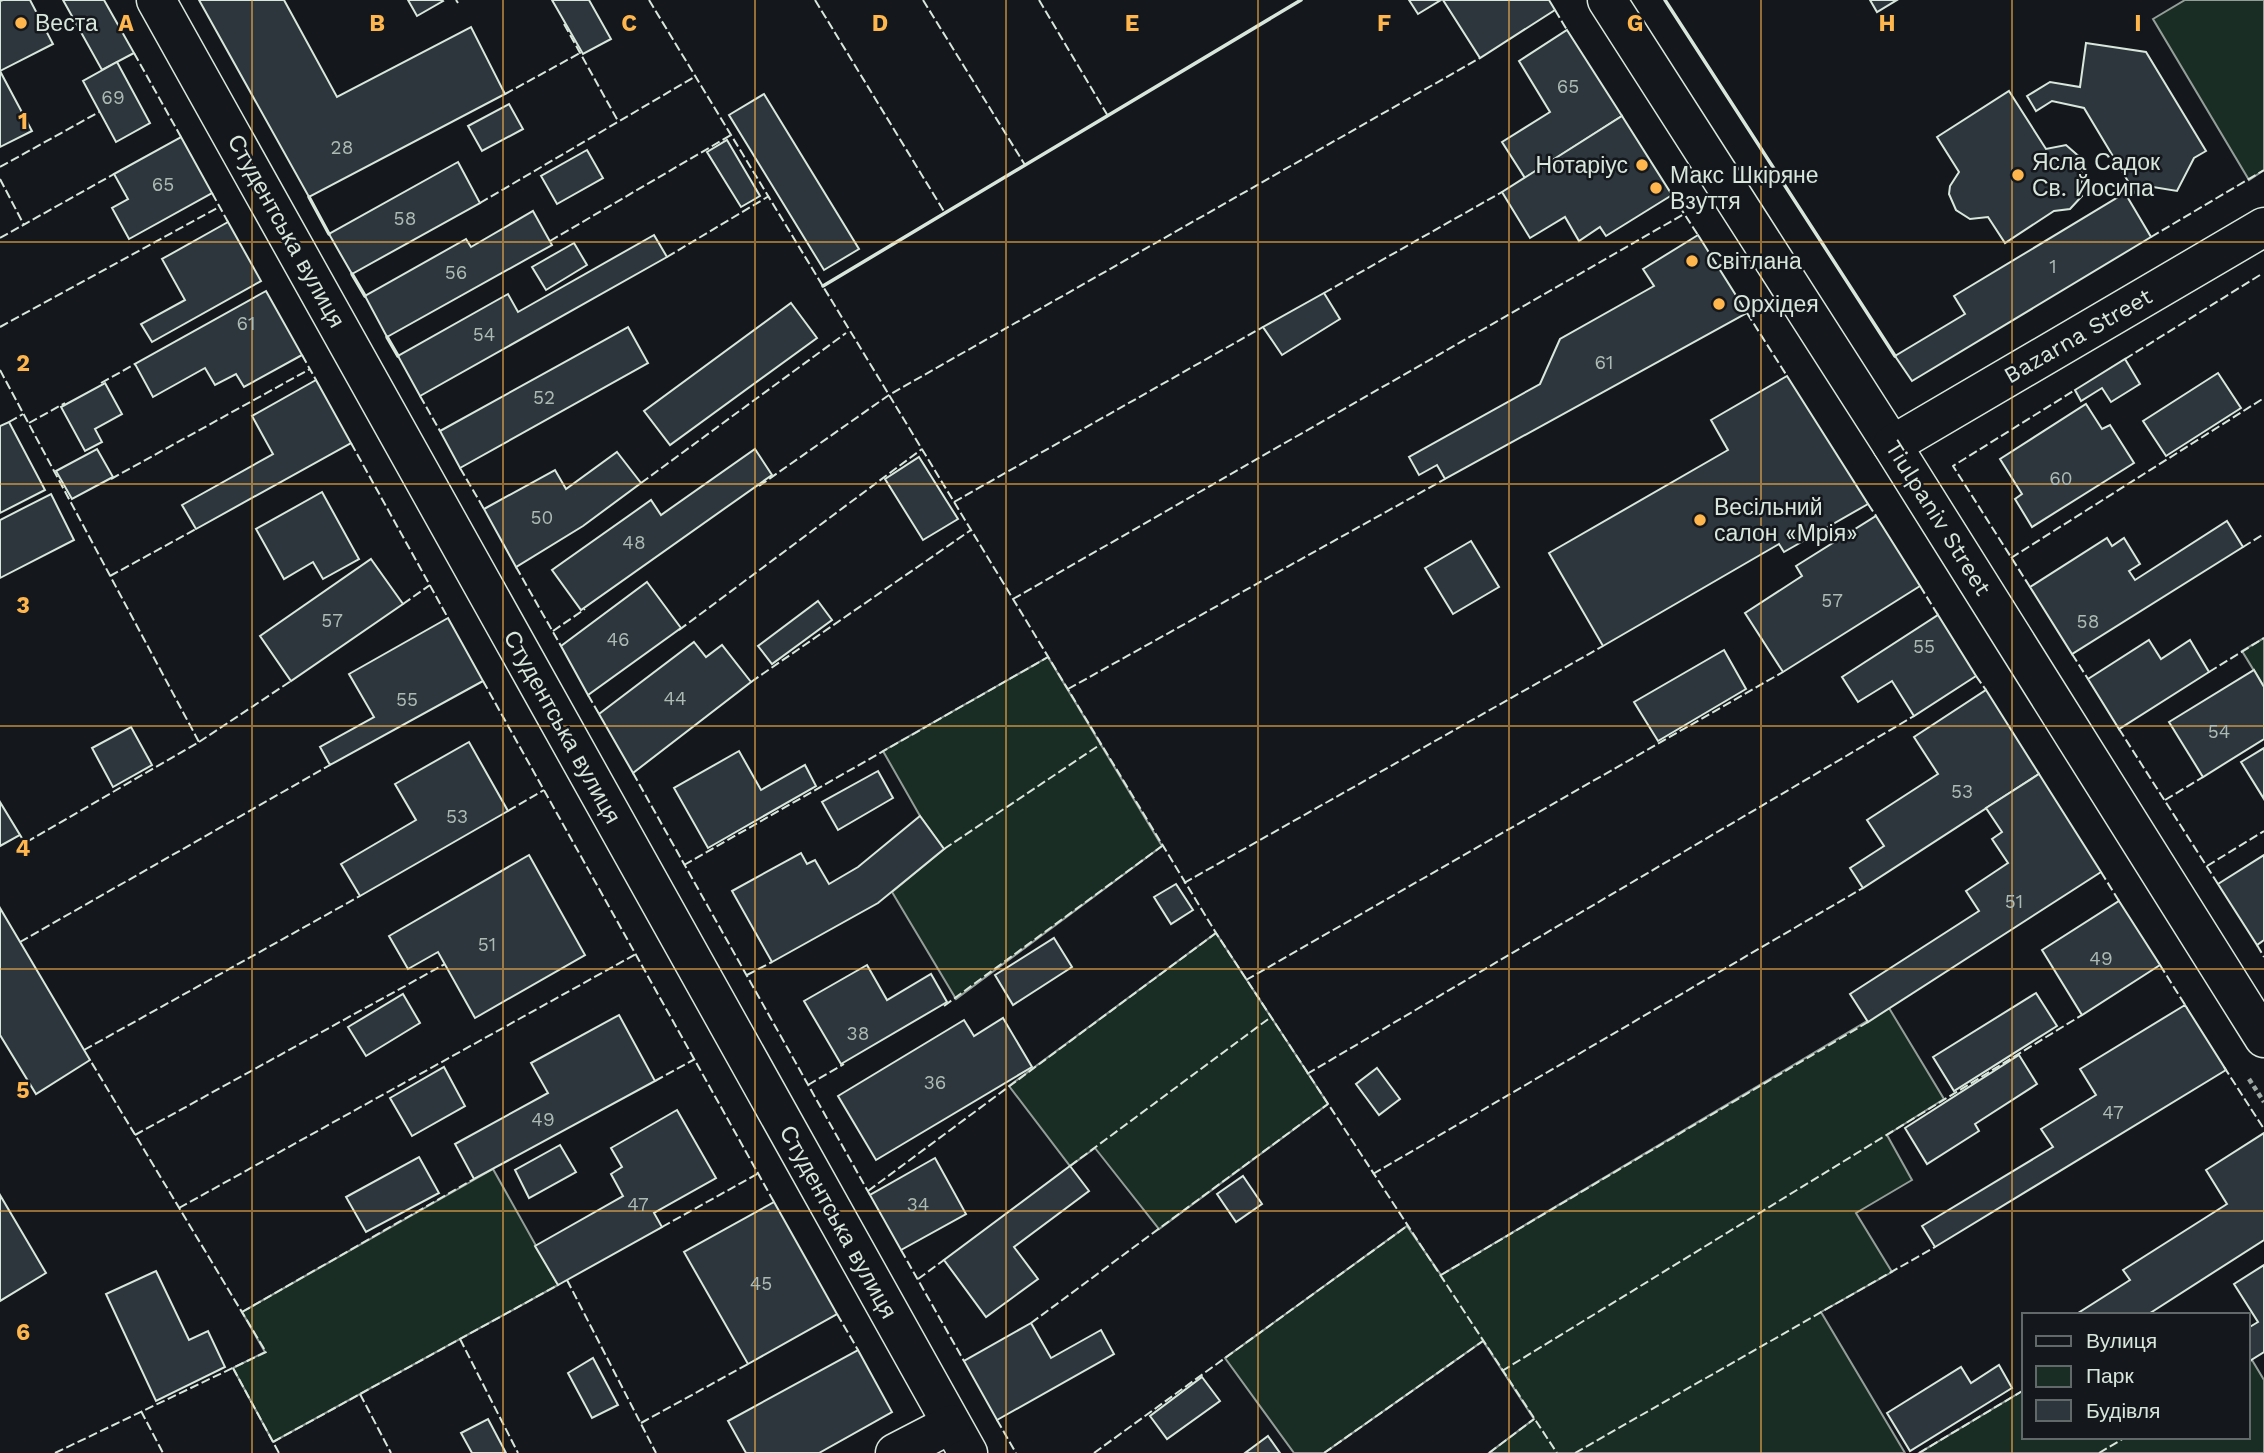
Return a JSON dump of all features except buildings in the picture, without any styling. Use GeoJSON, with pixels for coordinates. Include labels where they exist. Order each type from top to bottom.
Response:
{"type":"FeatureCollection","features":[{"type":"Feature","properties":{"kind":"street","name":"Студентська вулиця"},"geometry":{"type":"LineString","coordinates":[[156,0],[959,1438]]}},
{"type":"Feature","properties":{"kind":"street","name":"Tiulpaniv Street"},"geometry":{"type":"LineString","coordinates":[[1608,0],[1892,444],[2264,1038]]}},
{"type":"Feature","properties":{"kind":"street","name":"Bazarna Street"},"geometry":{"type":"LineString","coordinates":[[1892,444],[2264,227]]}},
{"type":"Feature","properties":{"kind":"street"},"geometry":{"type":"LineString","coordinates":[[895,1453],[959,1438]]}},
{"type":"Feature","properties":{"kind":"green space"},"geometry":{"type":"Polygon","coordinates":[[[2185,0],[2264,0],[2264,170],[2249,180],[2153,19],[2185,0]]]}},
{"type":"Feature","properties":{"kind":"green space"},"geometry":{"type":"Polygon","coordinates":[[[2264,638],[2264,687],[2242,651],[2264,638]]]}},
{"type":"Feature","properties":{"kind":"green space"},"geometry":{"type":"Polygon","coordinates":[[[1048,657],[1162,846],[956,999],[892,892],[944,849],[920,816],[883,751],[1048,657]]]}},
{"type":"Feature","properties":{"kind":"green space"},"geometry":{"type":"Polygon","coordinates":[[[1216,933],[1328,1104],[1159,1229],[1095,1148],[1070,1166],[1009,1086],[1216,933]]]}},
{"type":"Feature","properties":{"kind":"green space"},"geometry":{"type":"Polygon","coordinates":[[[1889,1008],[1944,1099],[1887,1135],[1912,1180],[1856,1213],[1892,1272],[1821,1312],[1905,1453],[1489,1453],[1534,1419],[1483,1341],[1324,1453],[1294,1453],[1225,1358],[1407,1226],[1441,1275],[1889,1008]]]}},
{"type":"Feature","properties":{"kind":"green space"},"geometry":{"type":"Polygon","coordinates":[[[493,1169],[558,1285],[273,1442],[233,1368],[265,1352],[242,1312],[493,1169]]]}},
{"type":"Feature","properties":{"kind":"green space"},"geometry":{"type":"Polygon","coordinates":[[[2252,1360],[2264,1380],[2264,1453],[1919,1453],[2022,1391],[2022,1439],[2250,1439],[2252,1360]]]}},
{"type":"Feature","properties":{"kind":"fence"},"geometry":{"type":"LineString","coordinates":[[649,0],[1216,933],[1557,1453]]}},
{"type":"Feature","properties":{"kind":"fence"},"geometry":{"type":"LineString","coordinates":[[815,0],[945,213]]}},
{"type":"Feature","properties":{"kind":"fence"},"geometry":{"type":"LineString","coordinates":[[923,0],[1025,165]]}},
{"type":"Feature","properties":{"kind":"fence"},"geometry":{"type":"LineString","coordinates":[[1039,0],[1108,116]]}},
{"type":"Feature","properties":{"kind":"fence"},"geometry":{"type":"LineString","coordinates":[[1555,10],[1567,30]]}},
{"type":"Feature","properties":{"kind":"fence"},"geometry":{"type":"LineString","coordinates":[[564,24],[618,121]]}},
{"type":"Feature","properties":{"kind":"fence"},"geometry":{"type":"LineString","coordinates":[[134,53],[181,137]]}},
{"type":"Feature","properties":{"kind":"fence"},"geometry":{"type":"LineString","coordinates":[[505,94],[580,53]]}},
{"type":"Feature","properties":{"kind":"fence"},"geometry":{"type":"LineString","coordinates":[[759,486],[889,395],[1480,58]]}},
{"type":"Feature","properties":{"kind":"fence"},"geometry":{"type":"LineString","coordinates":[[480,203],[696,76]]}},
{"type":"Feature","properties":{"kind":"fence"},"geometry":{"type":"LineString","coordinates":[[0,167],[99,112]]}},
{"type":"Feature","properties":{"kind":"fence"},"geometry":{"type":"LineString","coordinates":[[550,241],[731,135]]}},
{"type":"Feature","properties":{"kind":"fence"},"geometry":{"type":"LineString","coordinates":[[2151,237],[2264,170]]}},
{"type":"Feature","properties":{"kind":"fence"},"geometry":{"type":"LineString","coordinates":[[0,238],[114,174]]}},
{"type":"Feature","properties":{"kind":"fence"},"geometry":{"type":"LineString","coordinates":[[0,179],[24,225]]}},
{"type":"Feature","properties":{"kind":"fence"},"geometry":{"type":"LineString","coordinates":[[1324,293],[1502,192]]}},
{"type":"Feature","properties":{"kind":"fence"},"geometry":{"type":"LineString","coordinates":[[212,193],[228,222]]}},
{"type":"Feature","properties":{"kind":"fence"},"geometry":{"type":"LineString","coordinates":[[1672,195],[1698,235]]}},
{"type":"Feature","properties":{"kind":"fence"},"geometry":{"type":"LineString","coordinates":[[667,257],[769,196]]}},
{"type":"Feature","properties":{"kind":"fence"},"geometry":{"type":"LineString","coordinates":[[0,327],[219,207]]}},
{"type":"Feature","properties":{"kind":"fence"},"geometry":{"type":"LineString","coordinates":[[1013,599],[1684,214]]}},
{"type":"Feature","properties":{"kind":"fence"},"geometry":{"type":"LineString","coordinates":[[2125,359],[2260,275]]}},
{"type":"Feature","properties":{"kind":"fence"},"geometry":{"type":"LineString","coordinates":[[1747,313],[1787,376]]}},
{"type":"Feature","properties":{"kind":"fence"},"geometry":{"type":"LineString","coordinates":[[954,502],[1263,327]]}},
{"type":"Feature","properties":{"kind":"fence"},"geometry":{"type":"LineString","coordinates":[[641,483],[846,333]]}},
{"type":"Feature","properties":{"kind":"fence"},"geometry":{"type":"LineString","coordinates":[[302,355],[316,380]]}},
{"type":"Feature","properties":{"kind":"fence"},"geometry":{"type":"LineString","coordinates":[[101,383],[135,364]]}},
{"type":"Feature","properties":{"kind":"fence"},"geometry":{"type":"LineString","coordinates":[[111,479],[310,369]]}},
{"type":"Feature","properties":{"kind":"fence"},"geometry":{"type":"LineString","coordinates":[[0,370],[199,742],[25,843],[20,835]]}},
{"type":"Feature","properties":{"kind":"fence"},"geometry":{"type":"LineString","coordinates":[[2030,587],[1953,466],[2075,390]]}},
{"type":"Feature","properties":{"kind":"fence"},"geometry":{"type":"LineString","coordinates":[[420,396],[440,431]]}},
{"type":"Feature","properties":{"kind":"fence"},"geometry":{"type":"LineString","coordinates":[[2011,558],[2264,398]]}},
{"type":"Feature","properties":{"kind":"fence"},"geometry":{"type":"LineString","coordinates":[[29,423],[65,403]]}},
{"type":"Feature","properties":{"kind":"fence"},"geometry":{"type":"LineString","coordinates":[[9,422],[23,414]]}},
{"type":"Feature","properties":{"kind":"fence"},"geometry":{"type":"LineString","coordinates":[[351,443],[448,618]]}},
{"type":"Feature","properties":{"kind":"fence"},"geometry":{"type":"LineString","coordinates":[[679,630],[922,449]]}},
{"type":"Feature","properties":{"kind":"fence"},"geometry":{"type":"LineString","coordinates":[[460,468],[484,509]]}},
{"type":"Feature","properties":{"kind":"fence"},"geometry":{"type":"LineString","coordinates":[[1068,689],[1445,479]]}},
{"type":"Feature","properties":{"kind":"fence"},"geometry":{"type":"LineString","coordinates":[[1868,504],[1876,516]]}},
{"type":"Feature","properties":{"kind":"fence"},"geometry":{"type":"LineString","coordinates":[[110,576],[196,529]]}},
{"type":"Feature","properties":{"kind":"fence"},"geometry":{"type":"LineString","coordinates":[[751,682],[971,530]]}},
{"type":"Feature","properties":{"kind":"fence"},"geometry":{"type":"LineString","coordinates":[[2243,547],[2264,534]]}},
{"type":"Feature","properties":{"kind":"fence"},"geometry":{"type":"LineString","coordinates":[[516,567],[561,646]]}},
{"type":"Feature","properties":{"kind":"fence"},"geometry":{"type":"LineString","coordinates":[[403,604],[430,585]]}},
{"type":"Feature","properties":{"kind":"fence"},"geometry":{"type":"LineString","coordinates":[[1920,586],[1938,615]]}},
{"type":"Feature","properties":{"kind":"fence"},"geometry":{"type":"LineString","coordinates":[[553,631],[585,609]]}},
{"type":"Feature","properties":{"kind":"fence"},"geometry":{"type":"LineString","coordinates":[[2209,672],[2264,638]]}},
{"type":"Feature","properties":{"kind":"fence"},"geometry":{"type":"LineString","coordinates":[[1184,883],[1603,646]]}},
{"type":"Feature","properties":{"kind":"fence"},"geometry":{"type":"LineString","coordinates":[[2072,654],[2088,679]]}},
{"type":"Feature","properties":{"kind":"fence"},"geometry":{"type":"LineString","coordinates":[[684,865],[1048,657]]}},
{"type":"Feature","properties":{"kind":"fence"},"geometry":{"type":"LineString","coordinates":[[1246,980],[1783,672]]}},
{"type":"Feature","properties":{"kind":"fence"},"geometry":{"type":"LineString","coordinates":[[1976,676],[1986,690]]}},
{"type":"Feature","properties":{"kind":"fence"},"geometry":{"type":"LineString","coordinates":[[199,742],[291,681]]}},
{"type":"Feature","properties":{"kind":"fence"},"geometry":{"type":"LineString","coordinates":[[483,681],[774,1202]]}},
{"type":"Feature","properties":{"kind":"fence"},"geometry":{"type":"LineString","coordinates":[[588,695],[599,714]]}},
{"type":"Feature","properties":{"kind":"fence"},"geometry":{"type":"LineString","coordinates":[[1307,1074],[1914,716]]}},
{"type":"Feature","properties":{"kind":"fence"},"geometry":{"type":"LineString","coordinates":[[2119,729],[2218,884]]}},
{"type":"Feature","properties":{"kind":"fence"},"geometry":{"type":"LineString","coordinates":[[944,849],[1101,744]]}},
{"type":"Feature","properties":{"kind":"fence"},"geometry":{"type":"LineString","coordinates":[[20,942],[330,765]]}},
{"type":"Feature","properties":{"kind":"fence"},"geometry":{"type":"LineString","coordinates":[[633,773],[870,1195]]}},
{"type":"Feature","properties":{"kind":"fence"},"geometry":{"type":"LineString","coordinates":[[2165,800],[2203,777]]}},
{"type":"Feature","properties":{"kind":"fence"},"geometry":{"type":"LineString","coordinates":[[508,811],[544,790]]}},
{"type":"Feature","properties":{"kind":"fence"},"geometry":{"type":"LineString","coordinates":[[2207,866],[2264,831]]}},
{"type":"Feature","properties":{"kind":"fence"},"geometry":{"type":"LineString","coordinates":[[944,1006],[1162,846]]}},
{"type":"Feature","properties":{"kind":"fence"},"geometry":{"type":"LineString","coordinates":[[2101,872],[2119,901]]}},
{"type":"Feature","properties":{"kind":"fence"},"geometry":{"type":"LineString","coordinates":[[1373,1174],[1863,888]]}},
{"type":"Feature","properties":{"kind":"fence"},"geometry":{"type":"LineString","coordinates":[[84,1050],[360,896]]}},
{"type":"Feature","properties":{"kind":"fence"},"geometry":{"type":"LineString","coordinates":[[868,1191],[1216,933]]}},
{"type":"Feature","properties":{"kind":"fence"},"geometry":{"type":"LineString","coordinates":[[2257,945],[2264,957]]}},
{"type":"Feature","properties":{"kind":"fence"},"geometry":{"type":"LineString","coordinates":[[179,1208],[636,954]]}},
{"type":"Feature","properties":{"kind":"fence"},"geometry":{"type":"LineString","coordinates":[[747,975],[772,962]]}},
{"type":"Feature","properties":{"kind":"fence"},"geometry":{"type":"LineString","coordinates":[[135,1135],[445,964]]}},
{"type":"Feature","properties":{"kind":"fence"},"geometry":{"type":"LineString","coordinates":[[2160,965],[2187,1008]]}},
{"type":"Feature","properties":{"kind":"fence"},"geometry":{"type":"LineString","coordinates":[[1502,1371],[2082,1015]]}},
{"type":"Feature","properties":{"kind":"fence"},"geometry":{"type":"LineString","coordinates":[[1070,1166],[1271,1017]]}},
{"type":"Feature","properties":{"kind":"fence"},"geometry":{"type":"LineString","coordinates":[[1441,1275],[1868,1022]]}},
{"type":"Feature","properties":{"kind":"fence"},"geometry":{"type":"LineString","coordinates":[[655,1081],[695,1059]]}},
{"type":"Feature","properties":{"kind":"fence"},"geometry":{"type":"LineString","coordinates":[[55,1453],[266,1352],[90,1060]]}},
{"type":"Feature","properties":{"kind":"fence"},"geometry":{"type":"LineString","coordinates":[[808,1085],[844,1064]]}},
{"type":"Feature","properties":{"kind":"fence"},"geometry":{"type":"LineString","coordinates":[[2224,1067],[2264,1129]]}},
{"type":"Feature","properties":{"kind":"fence"},"geometry":{"type":"LineString","coordinates":[[1031,1323],[1328,1104]]}},
{"type":"Feature","properties":{"kind":"fence"},"geometry":{"type":"LineString","coordinates":[[662,1227],[759,1173]]}},
{"type":"Feature","properties":{"kind":"fence"},"geometry":{"type":"LineString","coordinates":[[242,1312],[474,1179]]}},
{"type":"Feature","properties":{"kind":"fence"},"geometry":{"type":"LineString","coordinates":[[1094,1453],[1407,1226]]}},
{"type":"Feature","properties":{"kind":"fence"},"geometry":{"type":"LineString","coordinates":[[1575,1453],[1935,1247]]}},
{"type":"Feature","properties":{"kind":"fence"},"geometry":{"type":"LineString","coordinates":[[901,1250],[964,1361]]}},
{"type":"Feature","properties":{"kind":"fence"},"geometry":{"type":"LineString","coordinates":[[918,1279],[944,1260]]}},
{"type":"Feature","properties":{"kind":"fence"},"geometry":{"type":"LineString","coordinates":[[567,1280],[656,1453]]}},
{"type":"Feature","properties":{"kind":"fence"},"geometry":{"type":"LineString","coordinates":[[273,1442],[558,1285]]}},
{"type":"Feature","properties":{"kind":"fence"},"geometry":{"type":"LineString","coordinates":[[837,1314],[858,1350]]}},
{"type":"Feature","properties":{"kind":"fence"},"geometry":{"type":"LineString","coordinates":[[460,1339],[518,1453]]}},
{"type":"Feature","properties":{"kind":"fence"},"geometry":{"type":"LineString","coordinates":[[1324,1453],[1483,1341]]}},
{"type":"Feature","properties":{"kind":"fence"},"geometry":{"type":"LineString","coordinates":[[641,1423],[748,1364]]}},
{"type":"Feature","properties":{"kind":"fence"},"geometry":{"type":"LineString","coordinates":[[233,1368],[279,1453]]}},
{"type":"Feature","properties":{"kind":"fence"},"geometry":{"type":"LineString","coordinates":[[1919,1453],[2022,1391]]}},
{"type":"Feature","properties":{"kind":"fence"},"geometry":{"type":"LineString","coordinates":[[360,1394],[391,1453]]}},
{"type":"Feature","properties":{"kind":"fence"},"geometry":{"type":"LineString","coordinates":[[141,1411],[163,1453]]}},
{"type":"Feature","properties":{"kind":"fence"},"geometry":{"type":"LineString","coordinates":[[1489,1453],[1534,1419]]}},
{"type":"Feature","properties":{"kind":"fence"},"geometry":{"type":"LineString","coordinates":[[997,1420],[1016,1453]]}},
{"type":"Feature","properties":{"kind":"fence"},"geometry":{"type":"LineString","coordinates":[[2099,1453],[2123,1439]]}},
{"type":"Feature","properties":{"kind":"wall"},"geometry":{"type":"LineString","coordinates":[[823,286],[1301,0]]}},
{"type":"Feature","properties":{"kind":"wall"},"geometry":{"type":"LineString","coordinates":[[1665,0],[1895,356]]}},
{"type":"Feature","properties":{"kind":"wall"},"geometry":{"type":"LineString","coordinates":[[309,197],[329,234]]}},
{"type":"Feature","properties":{"kind":"wall"},"geometry":{"type":"LineString","coordinates":[[352,274],[365,296]]}},
{"type":"Feature","properties":{"kind":"wall"},"geometry":{"type":"LineString","coordinates":[[387,337],[398,356]]}},
{"type":"Feature","properties":{"kind":"place","name":"Веста"},"geometry":{"type":"Point","coordinates":[21,23]}},
{"type":"Feature","properties":{"kind":"place","name":"Нотаріус"},"geometry":{"type":"Point","coordinates":[1642,165]}},
{"type":"Feature","properties":{"kind":"place","name":"Ясла Садок Св. Йосипа"},"geometry":{"type":"Point","coordinates":[2018,175]}},
{"type":"Feature","properties":{"kind":"place","name":"Макс Шкіряне Взуття"},"geometry":{"type":"Point","coordinates":[1656,188]}},
{"type":"Feature","properties":{"kind":"place","name":"Світлана"},"geometry":{"type":"Point","coordinates":[1692,261]}},
{"type":"Feature","properties":{"kind":"place","name":"Орхідея"},"geometry":{"type":"Point","coordinates":[1719,304]}},
{"type":"Feature","properties":{"kind":"place","name":"Весільний салон «Мрія»"},"geometry":{"type":"Point","coordinates":[1700,520]}}]}
